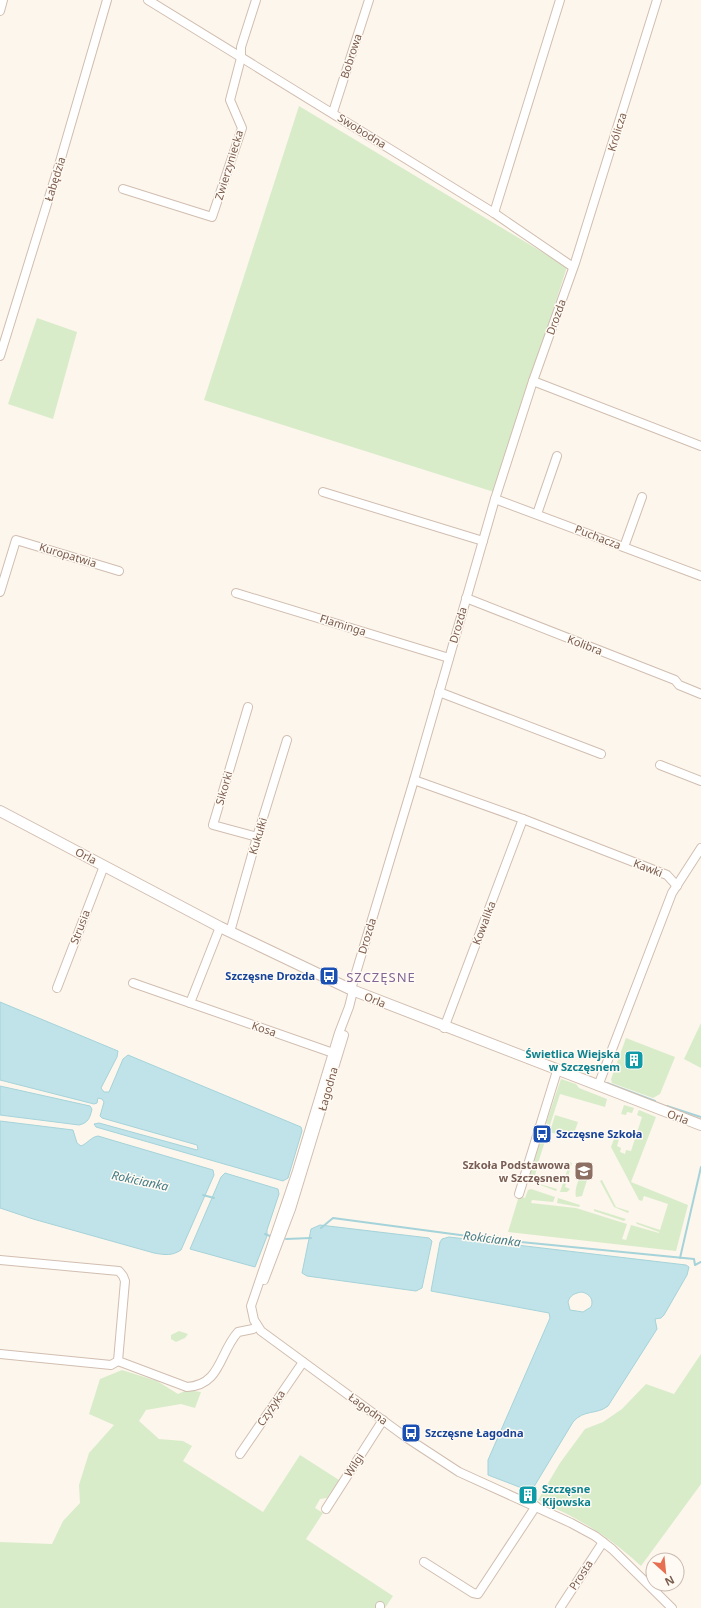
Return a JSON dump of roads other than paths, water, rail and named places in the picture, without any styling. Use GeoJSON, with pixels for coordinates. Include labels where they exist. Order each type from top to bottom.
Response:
{"type":"FeatureCollection","features":[{"type":"Feature","properties":{"kind":"street"},"geometry":{"type":"LineString","coordinates":[[0,10],[3,0]]}},
{"type":"Feature","properties":{"kind":"street","name":"Łabędzia"},"geometry":{"type":"LineString","coordinates":[[0,356],[59,165],[107,0]]}},
{"type":"Feature","properties":{"kind":"street","name":"Swobodna"},"geometry":{"type":"LineString","coordinates":[[148,0],[241,58],[333,112],[574,265]]}},
{"type":"Feature","properties":{"kind":"street","name":"Zwierzyniecka"},"geometry":{"type":"LineString","coordinates":[[123,189],[212,217],[242,128],[230,100],[241,58],[241,47],[256,0]]}},
{"type":"Feature","properties":{"kind":"street","name":"Bobrowa"},"geometry":{"type":"LineString","coordinates":[[333,112],[369,0]]}},
{"type":"Feature","properties":{"kind":"street"},"geometry":{"type":"LineString","coordinates":[[494,213],[560,0]]}},
{"type":"Feature","properties":{"kind":"street","name":"Królicza"},"geometry":{"type":"LineString","coordinates":[[574,265],[657,0]]}},
{"type":"Feature","properties":{"kind":"street","name":"Drozda"},"geometry":{"type":"LineString","coordinates":[[352,990],[495,499],[533,380],[574,265]]}},
{"type":"Feature","properties":{"kind":"street"},"geometry":{"type":"LineString","coordinates":[[533,380],[701,446]]}},
{"type":"Feature","properties":{"kind":"street"},"geometry":{"type":"LineString","coordinates":[[537,514],[557,456]]}},
{"type":"Feature","properties":{"kind":"street"},"geometry":{"type":"LineString","coordinates":[[322,492],[483,541]]}},
{"type":"Feature","properties":{"kind":"street"},"geometry":{"type":"LineString","coordinates":[[624,547],[642,497]]}},
{"type":"Feature","properties":{"kind":"street","name":"Puchacza"},"geometry":{"type":"LineString","coordinates":[[495,499],[701,576]]}},
{"type":"Feature","properties":{"kind":"street","name":"Kuropatwia"},"geometry":{"type":"LineString","coordinates":[[0,592],[16,540],[119,571]]}},
{"type":"Feature","properties":{"kind":"street","name":"Flaminga"},"geometry":{"type":"LineString","coordinates":[[236,593],[449,658]]}},
{"type":"Feature","properties":{"kind":"street","name":"Kolibra"},"geometry":{"type":"LineString","coordinates":[[466,598],[676,680],[679,685],[701,694]]}},
{"type":"Feature","properties":{"kind":"street"},"geometry":{"type":"LineString","coordinates":[[439,692],[601,754]]}},
{"type":"Feature","properties":{"kind":"street","name":"Sikorki"},"geometry":{"type":"LineString","coordinates":[[248,707],[213,825],[257,838]]}},
{"type":"Feature","properties":{"kind":"street","name":"Kukułki"},"geometry":{"type":"LineString","coordinates":[[230,932],[287,740]]}},
{"type":"Feature","properties":{"kind":"street"},"geometry":{"type":"LineString","coordinates":[[660,765],[701,781]]}},
{"type":"Feature","properties":{"kind":"street","name":"Kawki"},"geometry":{"type":"LineString","coordinates":[[414,780],[667,875],[677,886]]}},
{"type":"Feature","properties":{"kind":"street","name":"Orla"},"geometry":{"type":"LineString","coordinates":[[0,811],[220,927],[352,990],[444,1028],[701,1125]]}},
{"type":"Feature","properties":{"kind":"street","name":"Kowalika"},"geometry":{"type":"LineString","coordinates":[[444,1028],[523,820]]}},
{"type":"Feature","properties":{"kind":"street"},"geometry":{"type":"LineString","coordinates":[[598,1086],[672,893],[701,848]]}},
{"type":"Feature","properties":{"kind":"street","name":"Strusia"},"geometry":{"type":"LineString","coordinates":[[57,988],[104,866]]}},
{"type":"Feature","properties":{"kind":"street"},"geometry":{"type":"LineString","coordinates":[[190,1003],[220,927]]}},
{"type":"Feature","properties":{"kind":"street","name":"Kosa"},"geometry":{"type":"LineString","coordinates":[[133,983],[335,1054]]}},
{"type":"Feature","properties":{"kind":"street","name":"Łagodna"},"geometry":{"type":"LineString","coordinates":[[352,990],[335,1054],[254,1296],[252,1311],[257,1326],[303,1362],[383,1420],[460,1472],[579,1527],[603,1542],[672,1608]]}},
{"type":"Feature","properties":{"kind":"street"},"geometry":{"type":"LineString","coordinates":[[519,1194],[557,1071]]}},
{"type":"Feature","properties":{"kind":"street"},"geometry":{"type":"LineString","coordinates":[[0,1260],[119,1271],[125,1281],[118,1362]]}},
{"type":"Feature","properties":{"kind":"street"},"geometry":{"type":"LineString","coordinates":[[0,1354],[111,1365],[118,1362],[187,1386],[196,1386],[209,1380],[238,1332],[253,1329],[257,1326]]}},
{"type":"Feature","properties":{"kind":"street","name":"Czyżyka"},"geometry":{"type":"LineString","coordinates":[[240,1454],[303,1362]]}},
{"type":"Feature","properties":{"kind":"street","name":"Wilgi"},"geometry":{"type":"LineString","coordinates":[[326,1509],[383,1420]]}},
{"type":"Feature","properties":{"kind":"street"},"geometry":{"type":"LineString","coordinates":[[424,1562],[473,1593],[478,1594],[536,1506]]}},
{"type":"Feature","properties":{"kind":"street","name":"Prosta"},"geometry":{"type":"LineString","coordinates":[[560,1608],[603,1542]]}},
{"type":"Feature","properties":{"kind":"water"},"geometry":{"type":"Polygon","coordinates":[[[0,1002],[118,1051],[117,1057],[101,1088],[104,1092],[109,1092],[123,1059],[128,1055],[301,1127],[302,1131],[288,1178],[283,1181],[96,1127],[94,1124],[99,1123],[197,1150],[198,1149],[197,1145],[102,1118],[100,1116],[104,1102],[102,1099],[98,1098],[97,1103],[94,1104],[0,1080],[0,1002]]]}},
{"type":"Feature","properties":{"kind":"water"},"geometry":{"type":"Polygon","coordinates":[[[0,1086],[90,1106],[92,1109],[88,1120],[79,1125],[0,1115],[0,1086]]]}},
{"type":"Feature","properties":{"kind":"water"},"geometry":{"type":"Polygon","coordinates":[[[0,1121],[73,1130],[77,1143],[81,1146],[98,1136],[213,1170],[214,1175],[181,1250],[168,1254],[154,1253],[33,1219],[0,1208],[0,1121]]]}},
{"type":"Feature","properties":{"kind":"water"},"geometry":{"type":"Polygon","coordinates":[[[225,1173],[278,1189],[279,1194],[267,1230],[267,1236],[255,1267],[190,1249],[221,1177],[225,1173]]]}},
{"type":"Feature","properties":{"kind":"water"},"geometry":{"type":"Polygon","coordinates":[[[320,1225],[429,1238],[432,1241],[422,1288],[416,1291],[307,1276],[302,1273],[311,1229],[320,1225]]]}},
{"type":"Feature","properties":{"kind":"water"},"geometry":{"type":"Polygon","coordinates":[[[449,1237],[686,1265],[689,1267],[687,1275],[664,1315],[661,1318],[655,1319],[657,1329],[608,1406],[604,1409],[582,1415],[573,1422],[532,1490],[527,1490],[488,1475],[488,1460],[550,1318],[549,1313],[431,1291],[440,1242],[442,1239],[449,1237]],[[577,1293],[570,1298],[568,1302],[570,1310],[583,1312],[591,1307],[592,1300],[585,1293],[577,1293]]]}},
{"type":"Feature","properties":{"kind":"waterway"},"geometry":{"type":"LineString","coordinates":[[607,1083],[655,1101]]}},
{"type":"Feature","properties":{"kind":"waterway"},"geometry":{"type":"LineString","coordinates":[[667,1106],[701,1117]]}},
{"type":"Feature","properties":{"kind":"waterway"},"geometry":{"type":"LineString","coordinates":[[680,1258],[701,1167]]}},
{"type":"Feature","properties":{"kind":"waterway","name":"Rokicianka"},"geometry":{"type":"LineString","coordinates":[[203,1195],[214,1198]]}},
{"type":"Feature","properties":{"kind":"waterway","name":"Rokicianka"},"geometry":{"type":"LineString","coordinates":[[321,1228],[333,1218],[490,1239],[694,1259],[695,1265],[701,1262]]}},
{"type":"Feature","properties":{"kind":"waterway","name":"Rokicianka"},"geometry":{"type":"LineString","coordinates":[[265,1234],[270,1236]]}},
{"type":"Feature","properties":{"kind":"waterway","name":"Rokicianka"},"geometry":{"type":"LineString","coordinates":[[286,1239],[311,1238]]}},
{"type":"Feature","properties":{"kind":"place","name":"Szczęsne Drozda"},"geometry":{"type":"Point","coordinates":[329,976]}},
{"type":"Feature","properties":{"kind":"place","name":"Świetlica Wiejska w Szczęsnem"},"geometry":{"type":"Point","coordinates":[634,1060]}},
{"type":"Feature","properties":{"kind":"place","name":"Szczęsne Szkoła"},"geometry":{"type":"Point","coordinates":[542,1134]}},
{"type":"Feature","properties":{"kind":"place","name":"Szkoła Podstawowa w Szczęsnem"},"geometry":{"type":"Point","coordinates":[584,1171]}},
{"type":"Feature","properties":{"kind":"place","name":"Szczęsne Łagodna"},"geometry":{"type":"Point","coordinates":[411,1433]}},
{"type":"Feature","properties":{"kind":"place","name":"Szczęsne Kijowska"},"geometry":{"type":"Point","coordinates":[528,1495]}},
{"type":"Feature","properties":{"kind":"district","name":"SZCZĘSNE"},"geometry":{"type":"Point","coordinates":[381,977]}}]}
